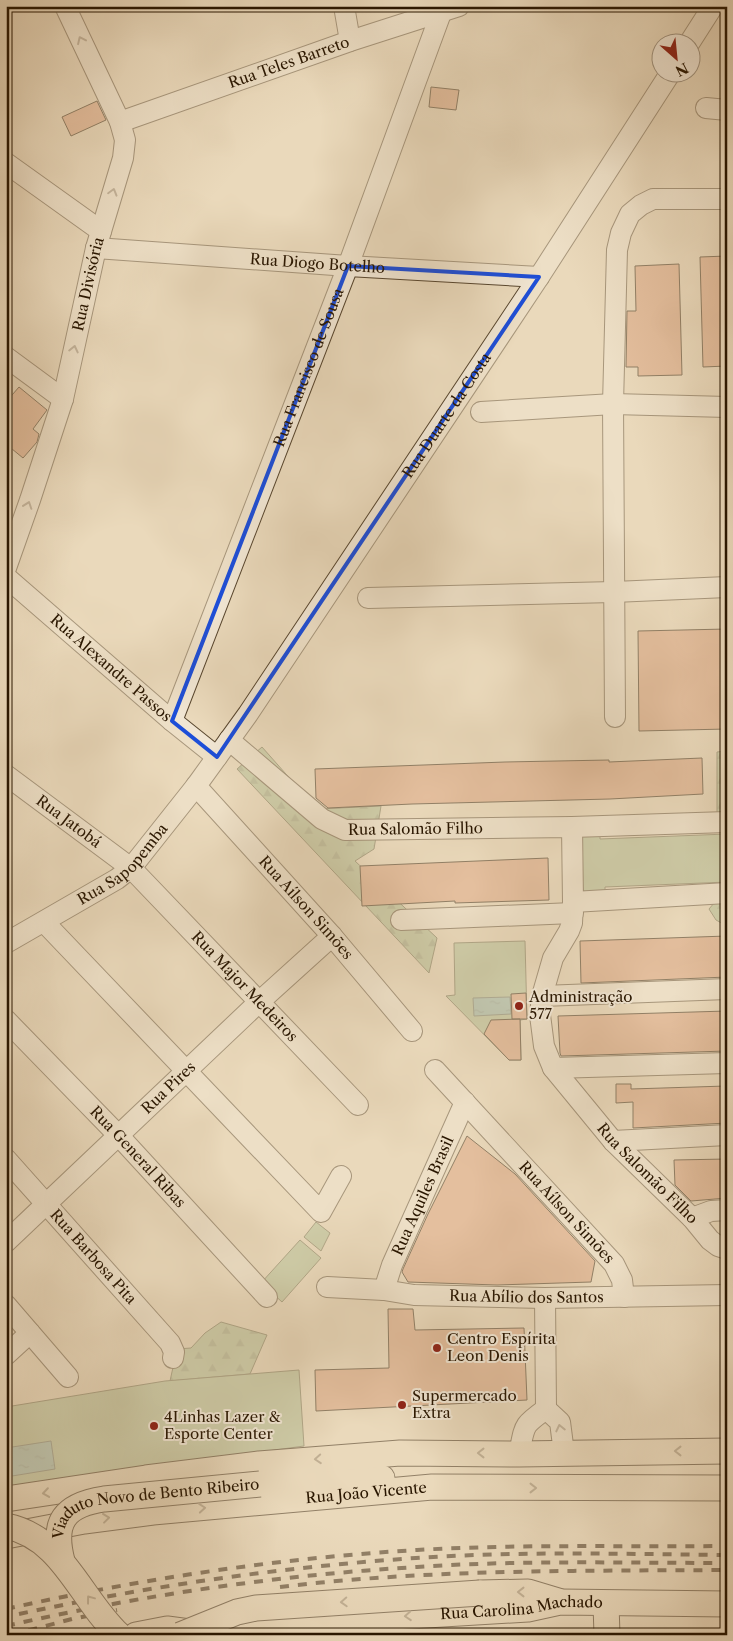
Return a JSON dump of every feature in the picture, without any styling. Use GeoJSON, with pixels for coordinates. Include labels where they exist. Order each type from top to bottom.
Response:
{"type":"FeatureCollection","features":[{"type":"Feature","properties":{"kind":"main road"},"geometry":{"type":"LineString","coordinates":[[6,1499],[146,1478],[259,1464],[400,1453],[519,1454],[727,1451]]}},
{"type":"Feature","properties":{"kind":"main road","name":"Viaduto Novo de Bento Ribeiro"},"geometry":{"type":"LineString","coordinates":[[62,1561],[58,1544],[59,1527],[68,1513],[80,1505],[93,1501],[160,1493],[362,1476],[400,1479],[432,1488]]}},
{"type":"Feature","properties":{"kind":"main road"},"geometry":{"type":"LineString","coordinates":[[146,1478],[140,1488],[138,1497],[142,1504],[153,1512]]}},
{"type":"Feature","properties":{"kind":"main road","name":"Rua João Vicente"},"geometry":{"type":"LineString","coordinates":[[6,1537],[84,1521],[153,1512],[432,1488],[727,1488]]}},
{"type":"Feature","properties":{"kind":"main road","name":"Viaduto Novo de Bento Ribeiro"},"geometry":{"type":"LineString","coordinates":[[6,1526],[24,1531],[38,1538],[62,1561],[106,1621],[119,1635]]}},
{"type":"Feature","properties":{"kind":"main road"},"geometry":{"type":"LineString","coordinates":[[180,1635],[230,1615],[256,1608],[480,1593],[528,1592],[560,1602]]}},
{"type":"Feature","properties":{"kind":"main road","name":"Rua Carolina Machado"},"geometry":{"type":"LineString","coordinates":[[136,1635],[167,1629],[203,1634],[223,1634],[253,1628],[311,1622],[528,1609],[560,1602],[727,1604]]}},
{"type":"Feature","properties":{"kind":"main road"},"geometry":{"type":"LineString","coordinates":[[606,1604],[607,1635]]}},
{"type":"Feature","properties":{"kind":"street","name":"Rua Divisória"},"geometry":{"type":"LineString","coordinates":[[6,568],[63,399],[99,240],[123,158],[125,140],[120,122],[65,6]]}},
{"type":"Feature","properties":{"kind":"street"},"geometry":{"type":"LineString","coordinates":[[344,6],[350,41]]}},
{"type":"Feature","properties":{"kind":"street"},"geometry":{"type":"LineString","coordinates":[[696,32],[713,6]]}},
{"type":"Feature","properties":{"kind":"street","name":"Rua Teles Barreto"},"geometry":{"type":"LineString","coordinates":[[120,122],[350,41],[450,10]]}},
{"type":"Feature","properties":{"kind":"street","name":"Rua Francisco de Sousa"},"geometry":{"type":"LineString","coordinates":[[172,721],[348,266],[450,10]]}},
{"type":"Feature","properties":{"kind":"street","name":"Rua Duarte da Costa"},"geometry":{"type":"LineString","coordinates":[[218,758],[538,277],[665,82]]}},
{"type":"Feature","properties":{"kind":"street"},"geometry":{"type":"LineString","coordinates":[[706,108],[727,110]]}},
{"type":"Feature","properties":{"kind":"street"},"geometry":{"type":"LineString","coordinates":[[6,163],[99,240]]}},
{"type":"Feature","properties":{"kind":"street"},"geometry":{"type":"LineString","coordinates":[[615,717],[613,404],[617,250],[621,233],[630,214],[640,205],[653,199],[727,199]]}},
{"type":"Feature","properties":{"kind":"street","name":"Rua Diogo Botelho"},"geometry":{"type":"LineString","coordinates":[[99,240],[348,266],[538,277]]}},
{"type":"Feature","properties":{"kind":"street"},"geometry":{"type":"LineString","coordinates":[[6,356],[63,399]]}},
{"type":"Feature","properties":{"kind":"street"},"geometry":{"type":"LineString","coordinates":[[481,412],[613,404],[727,406]]}},
{"type":"Feature","properties":{"kind":"street","name":"Rua Alexandre Passos"},"geometry":{"type":"LineString","coordinates":[[6,577],[172,721],[218,758]]}},
{"type":"Feature","properties":{"kind":"street"},"geometry":{"type":"LineString","coordinates":[[368,598],[614,592],[727,587]]}},
{"type":"Feature","properties":{"kind":"street","name":"Rua Salomão Filho"},"geometry":{"type":"LineString","coordinates":[[229,740],[322,820],[345,830],[572,827],[727,822]]}},
{"type":"Feature","properties":{"kind":"street","name":"Rua Sapopemba"},"geometry":{"type":"LineString","coordinates":[[9,939],[44,922],[103,888],[131,868],[218,758]]}},
{"type":"Feature","properties":{"kind":"street","name":"Rua Jatobá"},"geometry":{"type":"LineString","coordinates":[[6,775],[131,868]]}},
{"type":"Feature","properties":{"kind":"street","name":"Rua Aílson Simões"},"geometry":{"type":"LineString","coordinates":[[196,786],[332,936],[412,1031]]}},
{"type":"Feature","properties":{"kind":"street","name":"Rua Salomão Filho"},"geometry":{"type":"LineString","coordinates":[[572,827],[573,908],[569,931],[553,958],[542,996],[540,1015],[544,1046],[553,1068],[613,1141],[692,1218],[712,1242],[727,1249]]}},
{"type":"Feature","properties":{"kind":"street","name":"Rua Major Medeiros"},"geometry":{"type":"LineString","coordinates":[[131,868],[358,1105]]}},
{"type":"Feature","properties":{"kind":"street"},"geometry":{"type":"LineString","coordinates":[[401,920],[573,908],[727,893]]}},
{"type":"Feature","properties":{"kind":"street"},"geometry":{"type":"LineString","coordinates":[[44,922],[322,1212],[342,1176]]}},
{"type":"Feature","properties":{"kind":"street","name":"Rua Pires"},"geometry":{"type":"LineString","coordinates":[[6,1242],[332,936]]}},
{"type":"Feature","properties":{"kind":"street"},"geometry":{"type":"LineString","coordinates":[[542,996],[727,989]]}},
{"type":"Feature","properties":{"kind":"street","name":"Rua General Ribas"},"geometry":{"type":"LineString","coordinates":[[6,1020],[119,1136],[268,1297]]}},
{"type":"Feature","properties":{"kind":"street"},"geometry":{"type":"LineString","coordinates":[[553,1068],[727,1063]]}},
{"type":"Feature","properties":{"kind":"street","name":"Rua Aílson Simões"},"geometry":{"type":"LineString","coordinates":[[435,1070],[614,1264],[622,1280],[624,1297]]}},
{"type":"Feature","properties":{"kind":"street","name":"Rua Aquiles Brasil"},"geometry":{"type":"LineString","coordinates":[[384,1290],[392,1265],[465,1102]]}},
{"type":"Feature","properties":{"kind":"street"},"geometry":{"type":"LineString","coordinates":[[613,1141],[727,1135]]}},
{"type":"Feature","properties":{"kind":"street","name":"Rua Barbosa Pita"},"geometry":{"type":"LineString","coordinates":[[6,1159],[170,1343],[174,1352],[173,1358]]}},
{"type":"Feature","properties":{"kind":"street"},"geometry":{"type":"LineString","coordinates":[[692,1218],[711,1211],[727,1210]]}},
{"type":"Feature","properties":{"kind":"street","name":"Rua Abílio dos Santos"},"geometry":{"type":"LineString","coordinates":[[327,1287],[384,1290],[414,1295],[545,1298],[727,1296]]}},
{"type":"Feature","properties":{"kind":"street"},"geometry":{"type":"LineString","coordinates":[[545,1298],[546,1409],[560,1422],[564,1453]]}},
{"type":"Feature","properties":{"kind":"street"},"geometry":{"type":"LineString","coordinates":[[6,1304],[68,1377]]}},
{"type":"Feature","properties":{"kind":"street"},"geometry":{"type":"LineString","coordinates":[[6,1355],[30,1332]]}},
{"type":"Feature","properties":{"kind":"street"},"geometry":{"type":"LineString","coordinates":[[519,1454],[524,1427],[546,1409]]}},
{"type":"Feature","properties":{"kind":"highlighted area"},"geometry":{"type":"Polygon","coordinates":[[[348,266],[539,277],[248,714],[217,757],[172,721],[348,266]]]}},
{"type":"Feature","properties":{"kind":"green space"},"geometry":{"type":"Polygon","coordinates":[[[262,747],[317,809],[381,806],[374,849],[355,861],[437,938],[429,973],[237,769],[262,747]]]}},
{"type":"Feature","properties":{"kind":"green space"},"geometry":{"type":"Polygon","coordinates":[[[727,751],[727,822],[717,823],[717,752],[727,751]]]}},
{"type":"Feature","properties":{"kind":"green space"},"geometry":{"type":"Polygon","coordinates":[[[600,830],[600,839],[727,834],[727,882],[605,887],[605,896],[590,896],[583,890],[578,837],[600,830]]]}},
{"type":"Feature","properties":{"kind":"green space"},"geometry":{"type":"Polygon","coordinates":[[[720,896],[727,896],[727,926],[716,920],[709,909],[720,896]]]}},
{"type":"Feature","properties":{"kind":"green space"},"geometry":{"type":"Polygon","coordinates":[[[525,941],[527,1019],[520,1020],[521,1060],[509,1060],[446,996],[455,995],[454,943],[525,941]]]}},
{"type":"Feature","properties":{"kind":"green space"},"geometry":{"type":"Polygon","coordinates":[[[316,1222],[330,1233],[321,1251],[304,1237],[316,1222]]]}},
{"type":"Feature","properties":{"kind":"green space"},"geometry":{"type":"Polygon","coordinates":[[[300,1240],[321,1258],[282,1302],[261,1283],[300,1240]]]}},
{"type":"Feature","properties":{"kind":"green space"},"geometry":{"type":"Polygon","coordinates":[[[221,1322],[267,1335],[250,1374],[170,1381],[177,1349],[191,1348],[205,1333],[221,1322]]]}},
{"type":"Feature","properties":{"kind":"green space","name":"4Linhas Lazer & Esporte Center"},"geometry":{"type":"Polygon","coordinates":[[[299,1370],[304,1446],[6,1487],[6,1407],[165,1381],[299,1370]]]}},
{"type":"Feature","properties":{"kind":"water"},"geometry":{"type":"Polygon","coordinates":[[[510,997],[511,1014],[474,1016],[473,998],[510,997]]]}},
{"type":"Feature","properties":{"kind":"water"},"geometry":{"type":"Polygon","coordinates":[[[51,1441],[55,1469],[6,1477],[6,1448],[51,1441]]]}},
{"type":"Feature","properties":{"kind":"building"},"geometry":{"type":"Polygon","coordinates":[[[431,87],[459,90],[456,110],[429,107],[431,87]]]}},
{"type":"Feature","properties":{"kind":"building"},"geometry":{"type":"Polygon","coordinates":[[[97,101],[106,120],[71,136],[62,117],[97,101]]]}},
{"type":"Feature","properties":{"kind":"building"},"geometry":{"type":"Polygon","coordinates":[[[727,256],[727,366],[703,367],[700,257],[727,256]]]}},
{"type":"Feature","properties":{"kind":"building"},"geometry":{"type":"Polygon","coordinates":[[[679,264],[682,375],[638,376],[638,367],[626,367],[627,311],[636,311],[635,266],[679,264]]]}},
{"type":"Feature","properties":{"kind":"building"},"geometry":{"type":"Polygon","coordinates":[[[19,387],[47,410],[33,429],[39,434],[37,442],[23,458],[6,444],[6,402],[19,387]]]}},
{"type":"Feature","properties":{"kind":"building"},"geometry":{"type":"Polygon","coordinates":[[[727,629],[727,729],[639,731],[638,631],[727,629]]]}},
{"type":"Feature","properties":{"kind":"building"},"geometry":{"type":"Polygon","coordinates":[[[702,758],[703,794],[610,799],[328,808],[316,798],[315,769],[505,762],[609,760],[609,762],[702,758]]]}},
{"type":"Feature","properties":{"kind":"building"},"geometry":{"type":"Polygon","coordinates":[[[548,858],[549,900],[455,903],[455,901],[362,906],[360,866],[548,858]]]}},
{"type":"Feature","properties":{"kind":"building"},"geometry":{"type":"Polygon","coordinates":[[[727,936],[727,977],[581,983],[580,941],[727,936]]]}},
{"type":"Feature","properties":{"kind":"building","name":"Administração 577"},"geometry":{"type":"Polygon","coordinates":[[[526,993],[527,1019],[512,1019],[511,994],[526,993]]]}},
{"type":"Feature","properties":{"kind":"building"},"geometry":{"type":"Polygon","coordinates":[[[727,1011],[727,1051],[561,1056],[560,1053],[558,1016],[727,1011]]]}},
{"type":"Feature","properties":{"kind":"building"},"geometry":{"type":"Polygon","coordinates":[[[520,1019],[521,1060],[509,1060],[484,1034],[491,1020],[520,1019]]]}},
{"type":"Feature","properties":{"kind":"building"},"geometry":{"type":"Polygon","coordinates":[[[616,1084],[631,1084],[631,1089],[726,1086],[727,1123],[633,1128],[633,1102],[616,1103],[616,1084]]]}},
{"type":"Feature","properties":{"kind":"building"},"geometry":{"type":"Polygon","coordinates":[[[467,1136],[515,1174],[595,1261],[591,1282],[497,1285],[408,1282],[402,1272],[403,1269],[467,1136]]]}},
{"type":"Feature","properties":{"kind":"building"},"geometry":{"type":"Polygon","coordinates":[[[727,1159],[727,1198],[691,1201],[675,1185],[674,1160],[727,1159]]]}},
{"type":"Feature","properties":{"kind":"building"},"geometry":{"type":"Polygon","coordinates":[[[388,1309],[413,1309],[415,1330],[524,1328],[527,1400],[316,1411],[315,1370],[389,1368],[388,1309]]]}},
{"type":"Feature","properties":{"kind":"railway"},"geometry":{"type":"LineString","coordinates":[[6,1609],[159,1579],[314,1558],[417,1550],[494,1547],[727,1546]]}},
{"type":"Feature","properties":{"kind":"railway"},"geometry":{"type":"LineString","coordinates":[[19,1614],[167,1586],[266,1572],[366,1562],[493,1554],[727,1555]]}},
{"type":"Feature","properties":{"kind":"railway"},"geometry":{"type":"LineString","coordinates":[[6,1626],[159,1596],[314,1575],[494,1563],[727,1563]]}},
{"type":"Feature","properties":{"kind":"railway"},"geometry":{"type":"LineString","coordinates":[[280,1587],[336,1581],[447,1574],[727,1570]]}},
{"type":"Feature","properties":{"kind":"railway"},"geometry":{"type":"LineString","coordinates":[[11,1635],[72,1619],[117,1610]]}},
{"type":"Feature","properties":{"kind":"place","name":"Administração 577"},"geometry":{"type":"Point","coordinates":[519,1006]}},
{"type":"Feature","properties":{"kind":"place","name":"Centro Espírita Leon Denis"},"geometry":{"type":"Point","coordinates":[437,1348]}},
{"type":"Feature","properties":{"kind":"place","name":"Supermercado Extra"},"geometry":{"type":"Point","coordinates":[402,1405]}},
{"type":"Feature","properties":{"kind":"place","name":"4Linhas Lazer & Esporte Center"},"geometry":{"type":"Point","coordinates":[154,1426]}}]}
